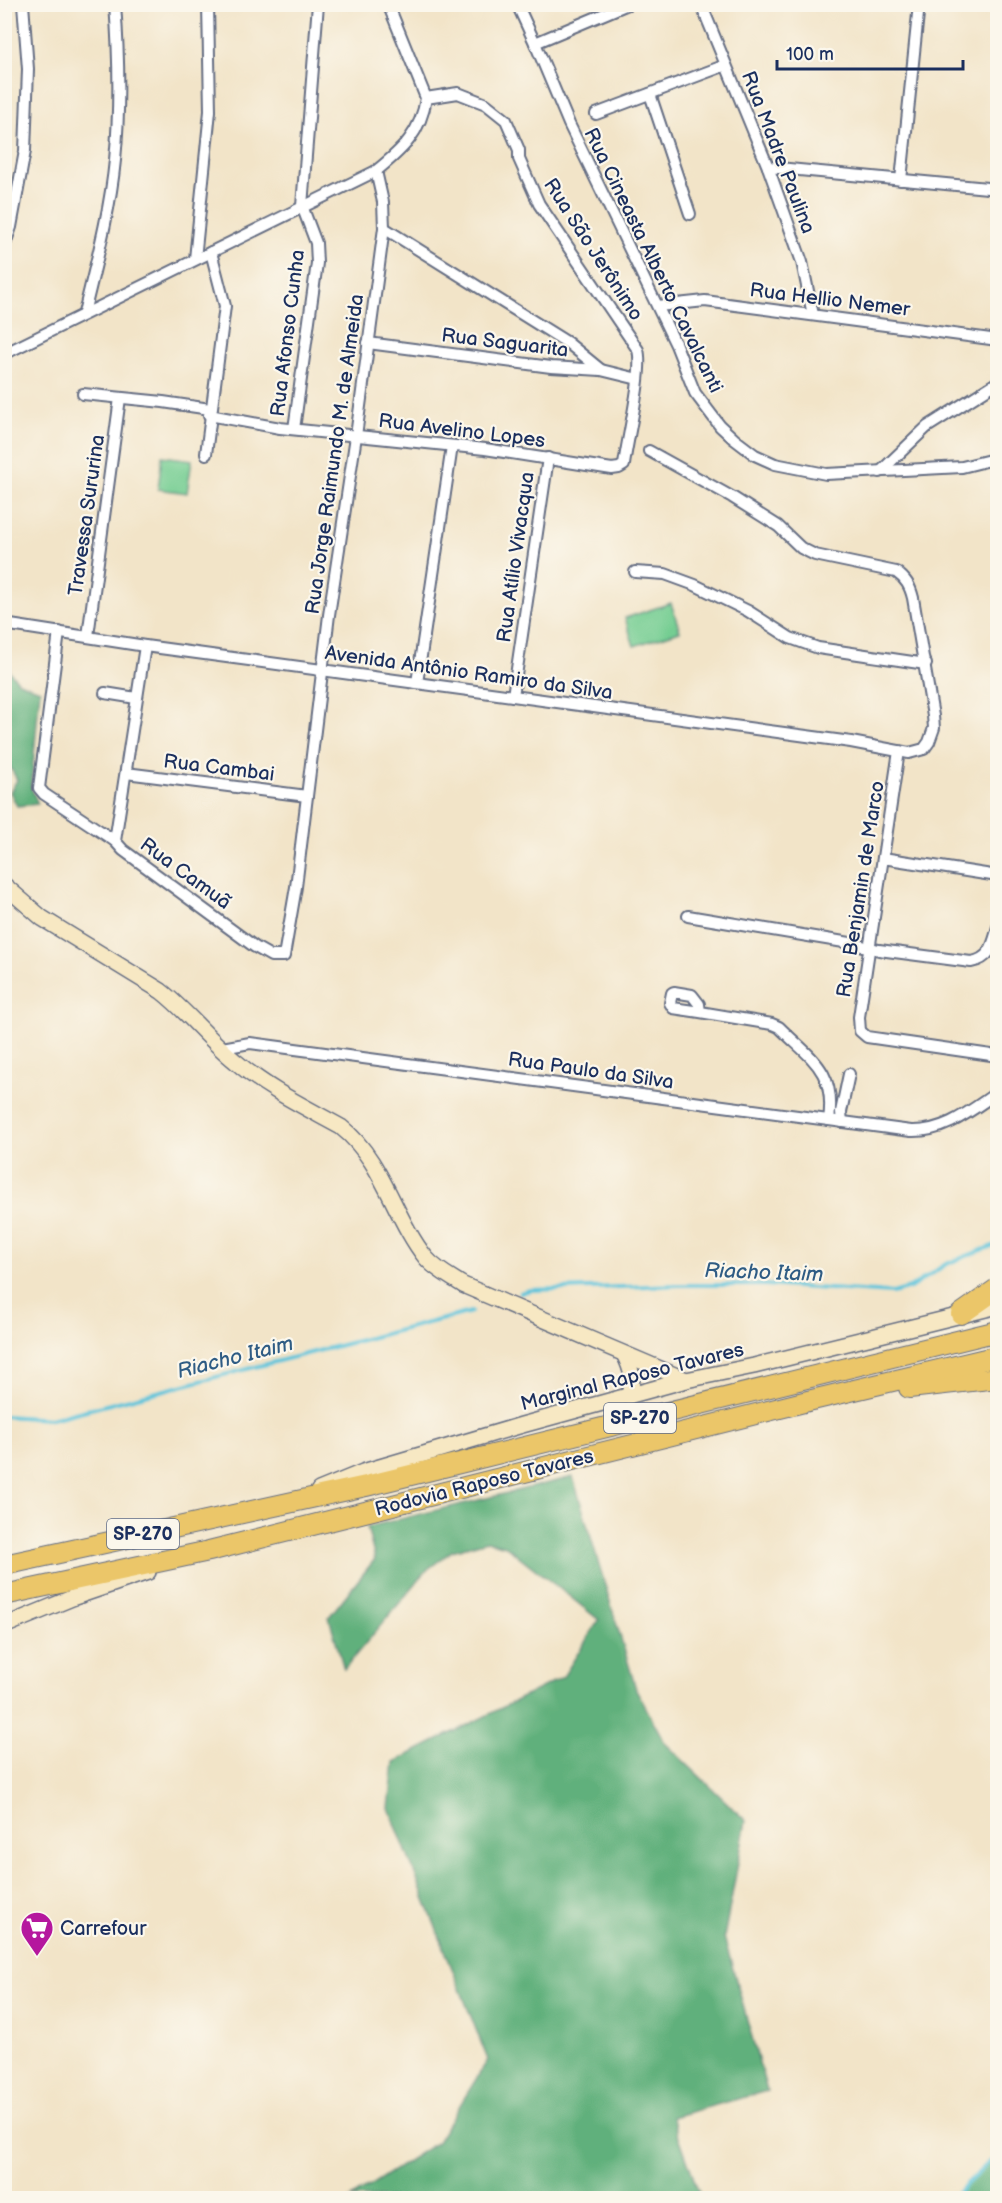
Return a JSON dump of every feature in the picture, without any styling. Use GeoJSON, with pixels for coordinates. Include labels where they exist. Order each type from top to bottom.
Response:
{"type":"FeatureCollection","features":[{"type":"Feature","properties":{"kind":"highway"},"geometry":{"type":"LineString","coordinates":[[961,1314],[998,1288]]}},
{"type":"Feature","properties":{"kind":"highway","name":"Rodovia Raposo Tavares"},"geometry":{"type":"LineString","coordinates":[[4,1566],[366,1486],[998,1331]]}},
{"type":"Feature","properties":{"kind":"highway","name":"Rodovia Raposo Tavares"},"geometry":{"type":"LineString","coordinates":[[4,1595],[210,1551],[808,1401],[998,1356]]}},
{"type":"Feature","properties":{"kind":"highway"},"geometry":{"type":"LineString","coordinates":[[808,1401],[998,1378]]}},
{"type":"Feature","properties":{"kind":"main road"},"geometry":{"type":"LineString","coordinates":[[4,885],[42,918],[161,991],[178,1004],[233,1060],[267,1086],[349,1134],[372,1164],[415,1241],[427,1259],[437,1268],[463,1285],[686,1380]]}},
{"type":"Feature","properties":{"kind":"main road","name":"Marginal Raposo Tavares"},"geometry":{"type":"LineString","coordinates":[[282,1504],[363,1472],[522,1425],[686,1380],[754,1366],[998,1306]]}},
{"type":"Feature","properties":{"kind":"main road"},"geometry":{"type":"LineString","coordinates":[[624,1354],[631,1368],[633,1380],[628,1397]]}},
{"type":"Feature","properties":{"kind":"main road"},"geometry":{"type":"LineString","coordinates":[[4,1626],[72,1598],[210,1551]]}},
{"type":"Feature","properties":{"kind":"street"},"geometry":{"type":"LineString","coordinates":[[4,247],[11,226],[25,151],[28,69],[23,4]]}},
{"type":"Feature","properties":{"kind":"street"},"geometry":{"type":"LineString","coordinates":[[84,313],[102,237],[115,162],[119,94],[115,4]]}},
{"type":"Feature","properties":{"kind":"street"},"geometry":{"type":"LineString","coordinates":[[195,259],[210,111],[208,4]]}},
{"type":"Feature","properties":{"kind":"street"},"geometry":{"type":"LineString","coordinates":[[302,206],[318,4]]}},
{"type":"Feature","properties":{"kind":"street"},"geometry":{"type":"LineString","coordinates":[[4,351],[10,351],[376,171],[402,149],[424,114],[426,98],[388,4]]}},
{"type":"Feature","properties":{"kind":"street","name":"Rua Cineasta Alberto Cavalcanti"},"geometry":{"type":"LineString","coordinates":[[517,4],[568,124],[658,306],[699,399],[720,426],[755,455],[775,464],[826,474],[962,467],[998,458]]}},
{"type":"Feature","properties":{"kind":"street"},"geometry":{"type":"LineString","coordinates":[[535,43],[628,4]]}},
{"type":"Feature","properties":{"kind":"street","name":"Rua Madre Paulina"},"geometry":{"type":"LineString","coordinates":[[701,4],[768,167],[802,262],[813,315]]}},
{"type":"Feature","properties":{"kind":"street"},"geometry":{"type":"LineString","coordinates":[[901,180],[919,4]]}},
{"type":"Feature","properties":{"kind":"street"},"geometry":{"type":"LineString","coordinates":[[596,114],[726,65]]}},
{"type":"Feature","properties":{"kind":"street","name":"Rua São Jerônimo"},"geometry":{"type":"LineString","coordinates":[[426,98],[458,93],[486,104],[506,120],[519,150],[519,159],[539,204],[639,351],[638,380]]}},
{"type":"Feature","properties":{"kind":"street"},"geometry":{"type":"LineString","coordinates":[[650,94],[690,214]]}},
{"type":"Feature","properties":{"kind":"street"},"geometry":{"type":"LineString","coordinates":[[768,167],[998,189]]}},
{"type":"Feature","properties":{"kind":"street","name":"Rua Jorge Raimundo M. de Almeida"},"geometry":{"type":"LineString","coordinates":[[284,956],[294,898],[321,670],[384,228],[383,202],[376,171]]}},
{"type":"Feature","properties":{"kind":"street","name":"Rua Afonso Cunha"},"geometry":{"type":"LineString","coordinates":[[294,429],[317,263],[315,243],[302,206]]}},
{"type":"Feature","properties":{"kind":"street"},"geometry":{"type":"LineString","coordinates":[[384,228],[568,343],[601,370]]}},
{"type":"Feature","properties":{"kind":"street"},"geometry":{"type":"LineString","coordinates":[[206,454],[225,306],[211,252]]}},
{"type":"Feature","properties":{"kind":"street","name":"Rua Hellio Nemer"},"geometry":{"type":"LineString","coordinates":[[658,306],[705,301],[998,340]]}},
{"type":"Feature","properties":{"kind":"street","name":"Rua Saguarita"},"geometry":{"type":"LineString","coordinates":[[368,343],[551,367],[601,370],[638,380]]}},
{"type":"Feature","properties":{"kind":"street","name":"Rua Avelino Lopes"},"geometry":{"type":"LineString","coordinates":[[83,394],[164,402],[294,429],[548,458],[612,469],[624,465],[638,380]]}},
{"type":"Feature","properties":{"kind":"street"},"geometry":{"type":"LineString","coordinates":[[880,472],[927,427],[998,382]]}},
{"type":"Feature","properties":{"kind":"street","name":"Travessa Sururina"},"geometry":{"type":"LineString","coordinates":[[88,636],[120,398]]}},
{"type":"Feature","properties":{"kind":"street"},"geometry":{"type":"LineString","coordinates":[[417,683],[452,446]]}},
{"type":"Feature","properties":{"kind":"street"},"geometry":{"type":"LineString","coordinates":[[635,572],[665,574],[695,585],[748,611],[790,638],[818,648],[926,664],[914,598],[909,586],[896,572],[815,555],[801,548],[778,526],[732,497],[649,451]]}},
{"type":"Feature","properties":{"kind":"street","name":"Rua Atílio Vivacqua"},"geometry":{"type":"LineString","coordinates":[[513,696],[548,458]]}},
{"type":"Feature","properties":{"kind":"street","name":"Avenida Antônio Ramiro da Silva"},"geometry":{"type":"LineString","coordinates":[[4,624],[145,646],[851,742],[909,753],[917,752],[927,746],[934,728],[926,664]]}},
{"type":"Feature","properties":{"kind":"street"},"geometry":{"type":"LineString","coordinates":[[59,632],[39,788],[44,794],[114,841]]}},
{"type":"Feature","properties":{"kind":"street","name":"Rua Camuã"},"geometry":{"type":"LineString","coordinates":[[145,646],[114,841],[123,850],[255,946],[272,956],[284,956]]}},
{"type":"Feature","properties":{"kind":"street"},"geometry":{"type":"LineString","coordinates":[[105,693],[136,698]]}},
{"type":"Feature","properties":{"kind":"street","name":"Rua Benjamin de Marco"},"geometry":{"type":"LineString","coordinates":[[899,752],[859,1017],[860,1031],[867,1037],[998,1056]]}},
{"type":"Feature","properties":{"kind":"street","name":"Rua Cambai"},"geometry":{"type":"LineString","coordinates":[[126,773],[307,796]]}},
{"type":"Feature","properties":{"kind":"street"},"geometry":{"type":"LineString","coordinates":[[883,858],[998,876]]}},
{"type":"Feature","properties":{"kind":"street"},"geometry":{"type":"LineString","coordinates":[[688,916],[879,950],[965,961],[984,959],[991,951],[998,927]]}},
{"type":"Feature","properties":{"kind":"street"},"geometry":{"type":"LineString","coordinates":[[700,1012],[779,1027],[821,1069],[827,1079],[831,1093],[829,1120]]}},
{"type":"Feature","properties":{"kind":"street","name":"Rua Paulo da Silva"},"geometry":{"type":"LineString","coordinates":[[222,1048],[250,1042],[919,1131],[937,1128],[955,1121],[998,1092]]}},
{"type":"Feature","properties":{"kind":"street"},"geometry":{"type":"LineString","coordinates":[[842,1122],[841,1112],[849,1074]]}},
{"type":"Feature","properties":{"kind":"green space"},"geometry":{"type":"Polygon","coordinates":[[[162,456],[192,460],[187,493],[158,489],[162,456]]]}},
{"type":"Feature","properties":{"kind":"green space"},"geometry":{"type":"Polygon","coordinates":[[[671,603],[680,631],[634,646],[625,618],[671,603]]]}},
{"type":"Feature","properties":{"kind":"green space"},"geometry":{"type":"Polygon","coordinates":[[[5,651],[9,652],[9,671],[19,682],[40,690],[31,787],[38,804],[17,806],[10,792],[17,780],[10,767],[5,769],[5,651]]]}},
{"type":"Feature","properties":{"kind":"green space"},"geometry":{"type":"Polygon","coordinates":[[[573,1477],[636,1689],[665,1743],[746,1821],[724,1937],[767,2091],[672,2117],[701,2198],[351,2198],[437,2142],[488,2060],[389,1808],[394,1762],[563,1677],[599,1620],[506,1546],[487,1541],[452,1551],[428,1569],[344,1669],[329,1617],[375,1559],[367,1527],[573,1477]]]}},
{"type":"Feature","properties":{"kind":"green space"},"geometry":{"type":"Polygon","coordinates":[[[997,2154],[997,2198],[952,2198],[997,2154]]]}},
{"type":"Feature","properties":{"kind":"waterway","name":"Riacho Itaim"},"geometry":{"type":"LineString","coordinates":[[520,1293],[530,1290],[680,1285],[766,1285],[893,1293],[910,1288],[946,1264],[995,1245]]}},
{"type":"Feature","properties":{"kind":"waterway","name":"Riacho Itaim"},"geometry":{"type":"LineString","coordinates":[[4,1416],[51,1419],[471,1312]]}},
{"type":"Feature","properties":{"kind":"waterway"},"geometry":{"type":"LineString","coordinates":[[952,2198],[998,2154]]}},
{"type":"Feature","properties":{"kind":"place","name":"Carrefour"},"geometry":{"type":"Point","coordinates":[37,1957]}}]}
